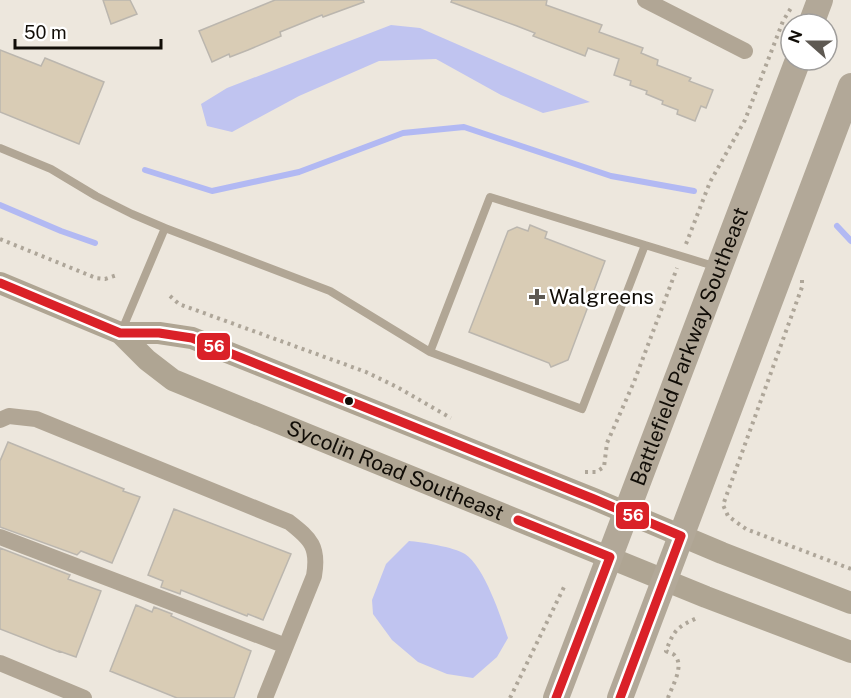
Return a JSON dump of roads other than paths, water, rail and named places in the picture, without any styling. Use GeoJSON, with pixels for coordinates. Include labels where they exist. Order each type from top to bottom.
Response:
{"type":"FeatureCollection","features":[{"type":"Feature","properties":{"kind":"main road","name":"Battlefield Parkway Southeast"},"geometry":{"type":"LineString","coordinates":[[556,698],[793,72]]}},
{"type":"Feature","properties":{"kind":"main road"},"geometry":{"type":"LineString","coordinates":[[620,698],[851,86]]}},
{"type":"Feature","properties":{"kind":"main road","name":"Sycolin Road Southeast"},"geometry":{"type":"LineString","coordinates":[[0,283],[120,333],[147,360],[173,380],[665,581],[851,652]]}},
{"type":"Feature","properties":{"kind":"main road","name":"Sycolin Road Southeast"},"geometry":{"type":"LineString","coordinates":[[120,333],[159,333],[192,338],[851,603]]}},
{"type":"Feature","properties":{"kind":"street"},"geometry":{"type":"LineString","coordinates":[[645,0],[745,51]]}},
{"type":"Feature","properties":{"kind":"street"},"geometry":{"type":"LineString","coordinates":[[0,420],[9,416],[36,419],[289,522],[309,537],[318,558],[314,576],[265,698]]}},
{"type":"Feature","properties":{"kind":"street"},"geometry":{"type":"LineString","coordinates":[[0,537],[286,646]]}},
{"type":"Feature","properties":{"kind":"street"},"geometry":{"type":"LineString","coordinates":[[0,663],[74,696]]}},
{"type":"Feature","properties":{"kind":"lane"},"geometry":{"type":"LineString","coordinates":[[0,148],[51,169],[132,214],[330,291],[430,352],[582,409],[645,245]]}},
{"type":"Feature","properties":{"kind":"lane"},"geometry":{"type":"LineString","coordinates":[[430,352],[490,197],[681,258],[718,267]]}},
{"type":"Feature","properties":{"kind":"lane"},"geometry":{"type":"LineString","coordinates":[[120,333],[165,228]]}},
{"type":"Feature","properties":{"kind":"waterway"},"geometry":{"type":"LineString","coordinates":[[145,170],[212,191],[299,172],[403,133],[464,127],[611,176],[694,191]]}},
{"type":"Feature","properties":{"kind":"waterway"},"geometry":{"type":"LineString","coordinates":[[0,205],[95,243]]}},
{"type":"Feature","properties":{"kind":"waterway"},"geometry":{"type":"LineString","coordinates":[[837,226],[851,241]]}},
{"type":"Feature","properties":{"kind":"place","name":"Walgreens"},"geometry":{"type":"Point","coordinates":[537,297]}}]}
